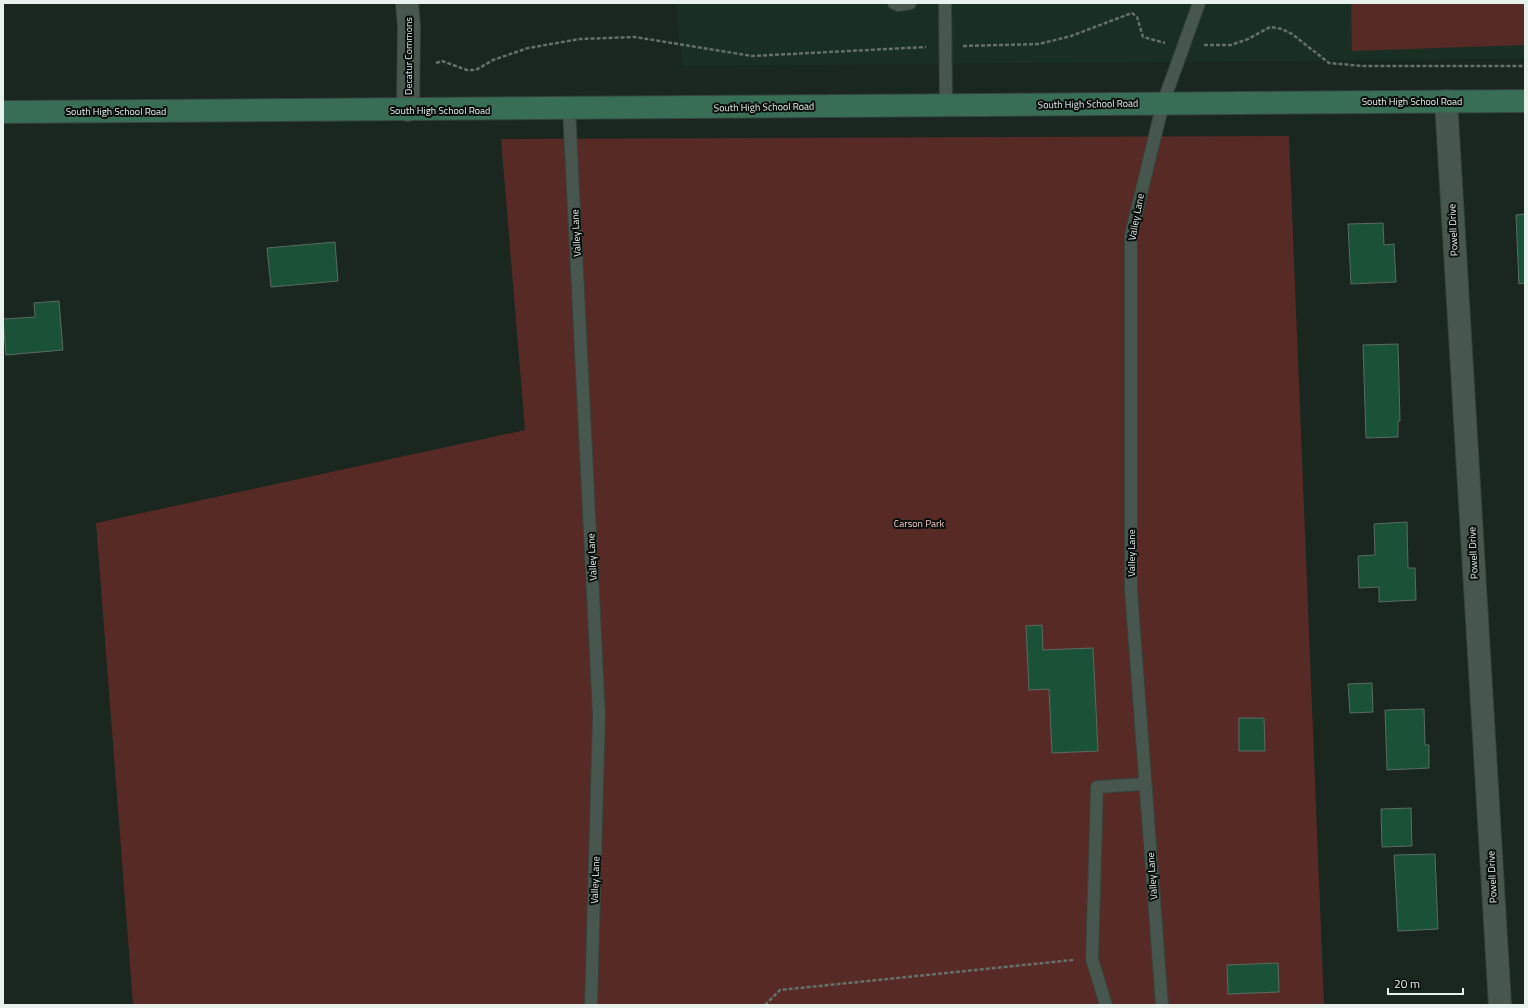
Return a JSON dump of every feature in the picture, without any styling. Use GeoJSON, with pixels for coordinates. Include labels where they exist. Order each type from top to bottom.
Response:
{"type":"FeatureCollection","features":[{"type":"Feature","properties":{"kind":"main road","name":"South High School Road"},"geometry":{"type":"LineString","coordinates":[[3,112],[1525,101]]}},
{"type":"Feature","properties":{"kind":"street","name":"Decatur Commons"},"geometry":{"type":"LineString","coordinates":[[407,3],[409,26],[408,110]]}},
{"type":"Feature","properties":{"kind":"street","name":"Powell Drive"},"geometry":{"type":"LineString","coordinates":[[1446,101],[1500,1005]]}},
{"type":"Feature","properties":{"kind":"lane"},"geometry":{"type":"LineString","coordinates":[[894,3],[898,5],[910,3]]}},
{"type":"Feature","properties":{"kind":"lane"},"geometry":{"type":"LineString","coordinates":[[945,3],[946,105]]}},
{"type":"Feature","properties":{"kind":"lane","name":"Valley Lane"},"geometry":{"type":"LineString","coordinates":[[1162,1005],[1131,590],[1131,235],[1163,103],[1199,3]]}},
{"type":"Feature","properties":{"kind":"lane","name":"Valley Lane"},"geometry":{"type":"LineString","coordinates":[[570,109],[599,715],[591,1005]]}},
{"type":"Feature","properties":{"kind":"lane"},"geometry":{"type":"LineString","coordinates":[[1106,1005],[1092,958],[1097,787],[1145,784]]}},
{"type":"Feature","properties":{"kind":"path"},"geometry":{"type":"LineString","coordinates":[[980,46],[1039,44],[1070,36],[1132,13],[1137,17],[1141,25],[1141,32],[1143,36],[1168,44]]}},
{"type":"Feature","properties":{"kind":"path"},"geometry":{"type":"LineString","coordinates":[[1231,45],[1248,39],[1270,27],[1282,29],[1292,34],[1329,64],[1363,66],[1525,66]]}},
{"type":"Feature","properties":{"kind":"path"},"geometry":{"type":"LineString","coordinates":[[436,63],[442,61],[468,70],[476,70],[493,60],[528,48],[580,39],[635,38],[752,56],[898,47]]}},
{"type":"Feature","properties":{"kind":"path"},"geometry":{"type":"LineString","coordinates":[[765,1005],[780,990],[1092,958]]}},
{"type":"Feature","properties":{"kind":"shaded area"},"geometry":{"type":"Polygon","coordinates":[[[676,3],[1525,3],[1525,59],[682,66],[676,3]]]}},
{"type":"Feature","properties":{"kind":"green space"},"geometry":{"type":"Polygon","coordinates":[[[1351,3],[1525,3],[1525,45],[1352,51],[1351,3]]]}},
{"type":"Feature","properties":{"kind":"green space","name":"Carson Park"},"geometry":{"type":"Polygon","coordinates":[[[1289,136],[1324,1005],[133,1005],[96,523],[525,430],[501,139],[1289,136]]]}},
{"type":"Feature","properties":{"kind":"building"},"geometry":{"type":"Polygon","coordinates":[[[1525,214],[1525,283],[1519,284],[1516,215],[1525,214]]]}},
{"type":"Feature","properties":{"kind":"building"},"geometry":{"type":"Polygon","coordinates":[[[1383,223],[1384,245],[1394,244],[1396,282],[1351,284],[1348,224],[1383,223]]]}},
{"type":"Feature","properties":{"kind":"building"},"geometry":{"type":"Polygon","coordinates":[[[335,242],[338,281],[271,287],[267,248],[335,242]]]}},
{"type":"Feature","properties":{"kind":"building"},"geometry":{"type":"Polygon","coordinates":[[[59,301],[63,350],[6,355],[3,319],[35,317],[34,303],[59,301]]]}},
{"type":"Feature","properties":{"kind":"building"},"geometry":{"type":"Polygon","coordinates":[[[1398,344],[1400,421],[1398,421],[1398,437],[1366,438],[1363,345],[1398,344]]]}},
{"type":"Feature","properties":{"kind":"building"},"geometry":{"type":"Polygon","coordinates":[[[1407,522],[1408,568],[1415,568],[1416,600],[1379,602],[1379,587],[1359,588],[1358,556],[1375,555],[1374,524],[1407,522]]]}},
{"type":"Feature","properties":{"kind":"building"},"geometry":{"type":"Polygon","coordinates":[[[1042,625],[1043,650],[1093,648],[1098,751],[1052,753],[1049,689],[1029,690],[1026,626],[1042,625]]]}},
{"type":"Feature","properties":{"kind":"building"},"geometry":{"type":"Polygon","coordinates":[[[1372,683],[1373,712],[1350,713],[1348,684],[1372,683]]]}},
{"type":"Feature","properties":{"kind":"building"},"geometry":{"type":"Polygon","coordinates":[[[1424,709],[1425,745],[1429,745],[1429,768],[1387,770],[1385,710],[1424,709]]]}},
{"type":"Feature","properties":{"kind":"building"},"geometry":{"type":"Polygon","coordinates":[[[1239,718],[1264,718],[1265,751],[1239,751],[1239,718]]]}},
{"type":"Feature","properties":{"kind":"building"},"geometry":{"type":"Polygon","coordinates":[[[1411,808],[1412,846],[1382,847],[1381,809],[1411,808]]]}},
{"type":"Feature","properties":{"kind":"building"},"geometry":{"type":"Polygon","coordinates":[[[1435,854],[1438,929],[1398,931],[1394,855],[1435,854]]]}},
{"type":"Feature","properties":{"kind":"building"},"geometry":{"type":"Polygon","coordinates":[[[1278,963],[1279,992],[1228,994],[1227,965],[1278,963]]]}}]}
